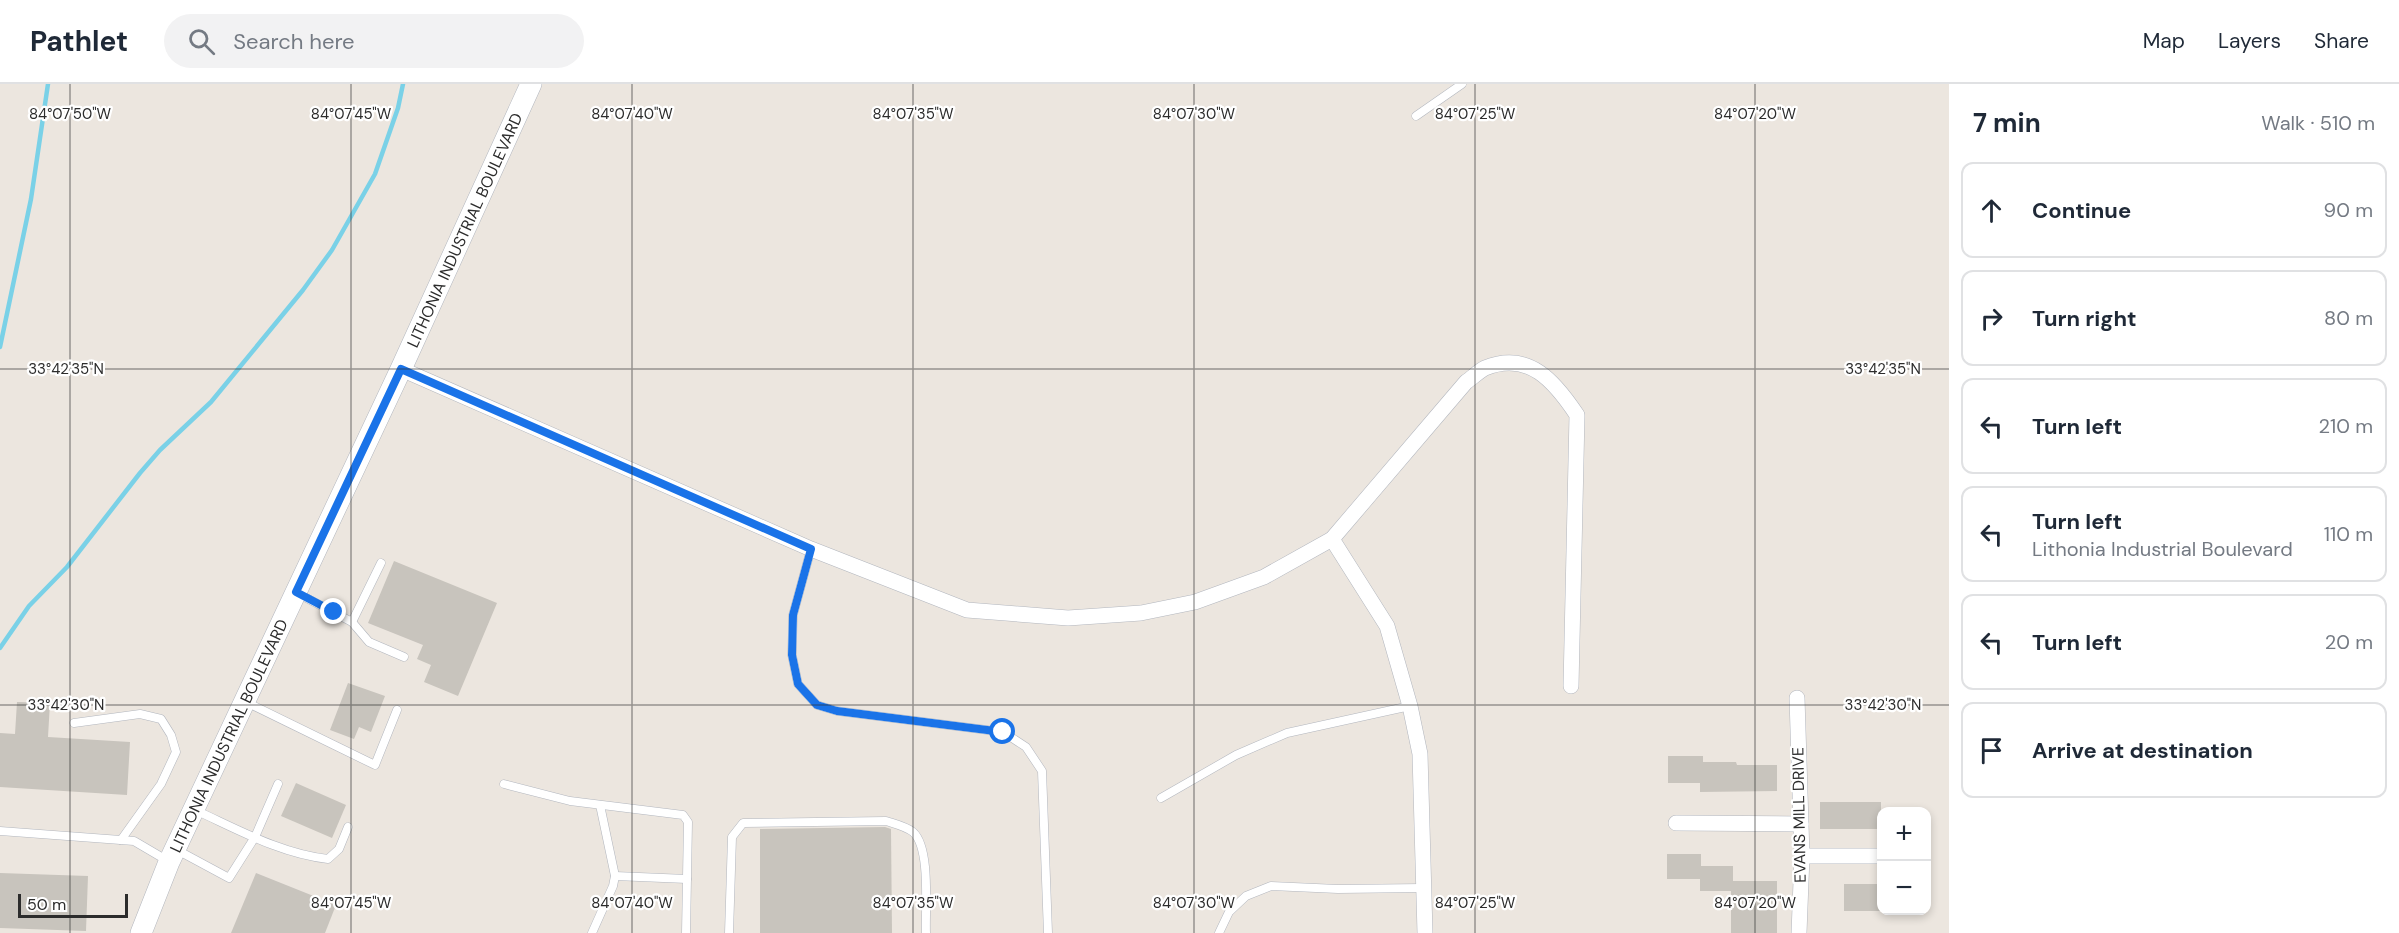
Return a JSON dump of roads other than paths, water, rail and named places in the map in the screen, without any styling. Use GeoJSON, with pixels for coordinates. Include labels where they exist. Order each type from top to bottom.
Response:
{"type":"FeatureCollection","features":[{"type":"Feature","properties":{"kind":"main road","name":"LITHONIA INDUSTRIAL BOULEVARD"},"geometry":{"type":"LineString","coordinates":[[141,933],[173,856],[401,369],[531,84]]}},
{"type":"Feature","properties":{"kind":"street"},"geometry":{"type":"LineString","coordinates":[[401,369],[811,549],[967,610],[1068,618],[1141,613],[1196,602],[1264,577],[1332,539],[1466,382],[1484,368],[1511,363],[1538,369],[1560,389],[1577,415],[1571,686]]}},
{"type":"Feature","properties":{"kind":"street"},"geometry":{"type":"LineString","coordinates":[[1332,539],[1387,626],[1410,706],[1420,754],[1425,933]]}},
{"type":"Feature","properties":{"kind":"street","name":"EVANS MILL DRIVE"},"geometry":{"type":"LineString","coordinates":[[1797,698],[1802,856],[1799,933]]}},
{"type":"Feature","properties":{"kind":"street"},"geometry":{"type":"LineString","coordinates":[[1676,823],[1801,824]]}},
{"type":"Feature","properties":{"kind":"street"},"geometry":{"type":"LineString","coordinates":[[1802,856],[1877,856]]}},
{"type":"Feature","properties":{"kind":"lane"},"geometry":{"type":"LineString","coordinates":[[1416,116],[1462,84]]}},
{"type":"Feature","properties":{"kind":"lane"},"geometry":{"type":"LineString","coordinates":[[811,549],[793,615],[792,655],[798,684],[817,705],[837,711],[1003,732],[1026,747],[1042,771],[1048,933]]}},
{"type":"Feature","properties":{"kind":"lane"},"geometry":{"type":"LineString","coordinates":[[352,622],[381,563]]}},
{"type":"Feature","properties":{"kind":"lane"},"geometry":{"type":"LineString","coordinates":[[296,592],[352,622],[369,642],[404,657]]}},
{"type":"Feature","properties":{"kind":"lane"},"geometry":{"type":"LineString","coordinates":[[245,701],[375,765],[397,710]]}},
{"type":"Feature","properties":{"kind":"lane"},"geometry":{"type":"LineString","coordinates":[[1161,798],[1236,755],[1287,734],[1410,706]]}},
{"type":"Feature","properties":{"kind":"lane"},"geometry":{"type":"LineString","coordinates":[[74,723],[140,714],[161,719],[171,735],[176,752],[161,784],[121,840]]}},
{"type":"Feature","properties":{"kind":"lane"},"geometry":{"type":"LineString","coordinates":[[0,831],[134,841],[229,878],[255,837],[278,784]]}},
{"type":"Feature","properties":{"kind":"lane"},"geometry":{"type":"LineString","coordinates":[[504,784],[570,801],[683,815],[688,822],[686,933]]}},
{"type":"Feature","properties":{"kind":"lane"},"geometry":{"type":"LineString","coordinates":[[592,933],[613,886],[615,876],[600,805]]}},
{"type":"Feature","properties":{"kind":"lane"},"geometry":{"type":"LineString","coordinates":[[195,810],[307,857],[328,859],[339,849],[348,827]]}},
{"type":"Feature","properties":{"kind":"lane"},"geometry":{"type":"LineString","coordinates":[[729,933],[732,837],[742,823],[886,821],[905,827],[918,839],[924,856],[926,933]]}},
{"type":"Feature","properties":{"kind":"lane"},"geometry":{"type":"LineString","coordinates":[[615,876],[687,879]]}},
{"type":"Feature","properties":{"kind":"lane"},"geometry":{"type":"LineString","coordinates":[[1219,933],[1229,912],[1246,896],[1271,886],[1338,890],[1423,888]]}},
{"type":"Feature","properties":{"kind":"waterway"},"geometry":{"type":"LineString","coordinates":[[0,347],[31,199],[48,84]]}},
{"type":"Feature","properties":{"kind":"waterway"},"geometry":{"type":"LineString","coordinates":[[0,648],[29,606],[67,567],[160,450],[211,402],[303,290],[332,250],[375,174],[398,108],[403,84]]}}]}
